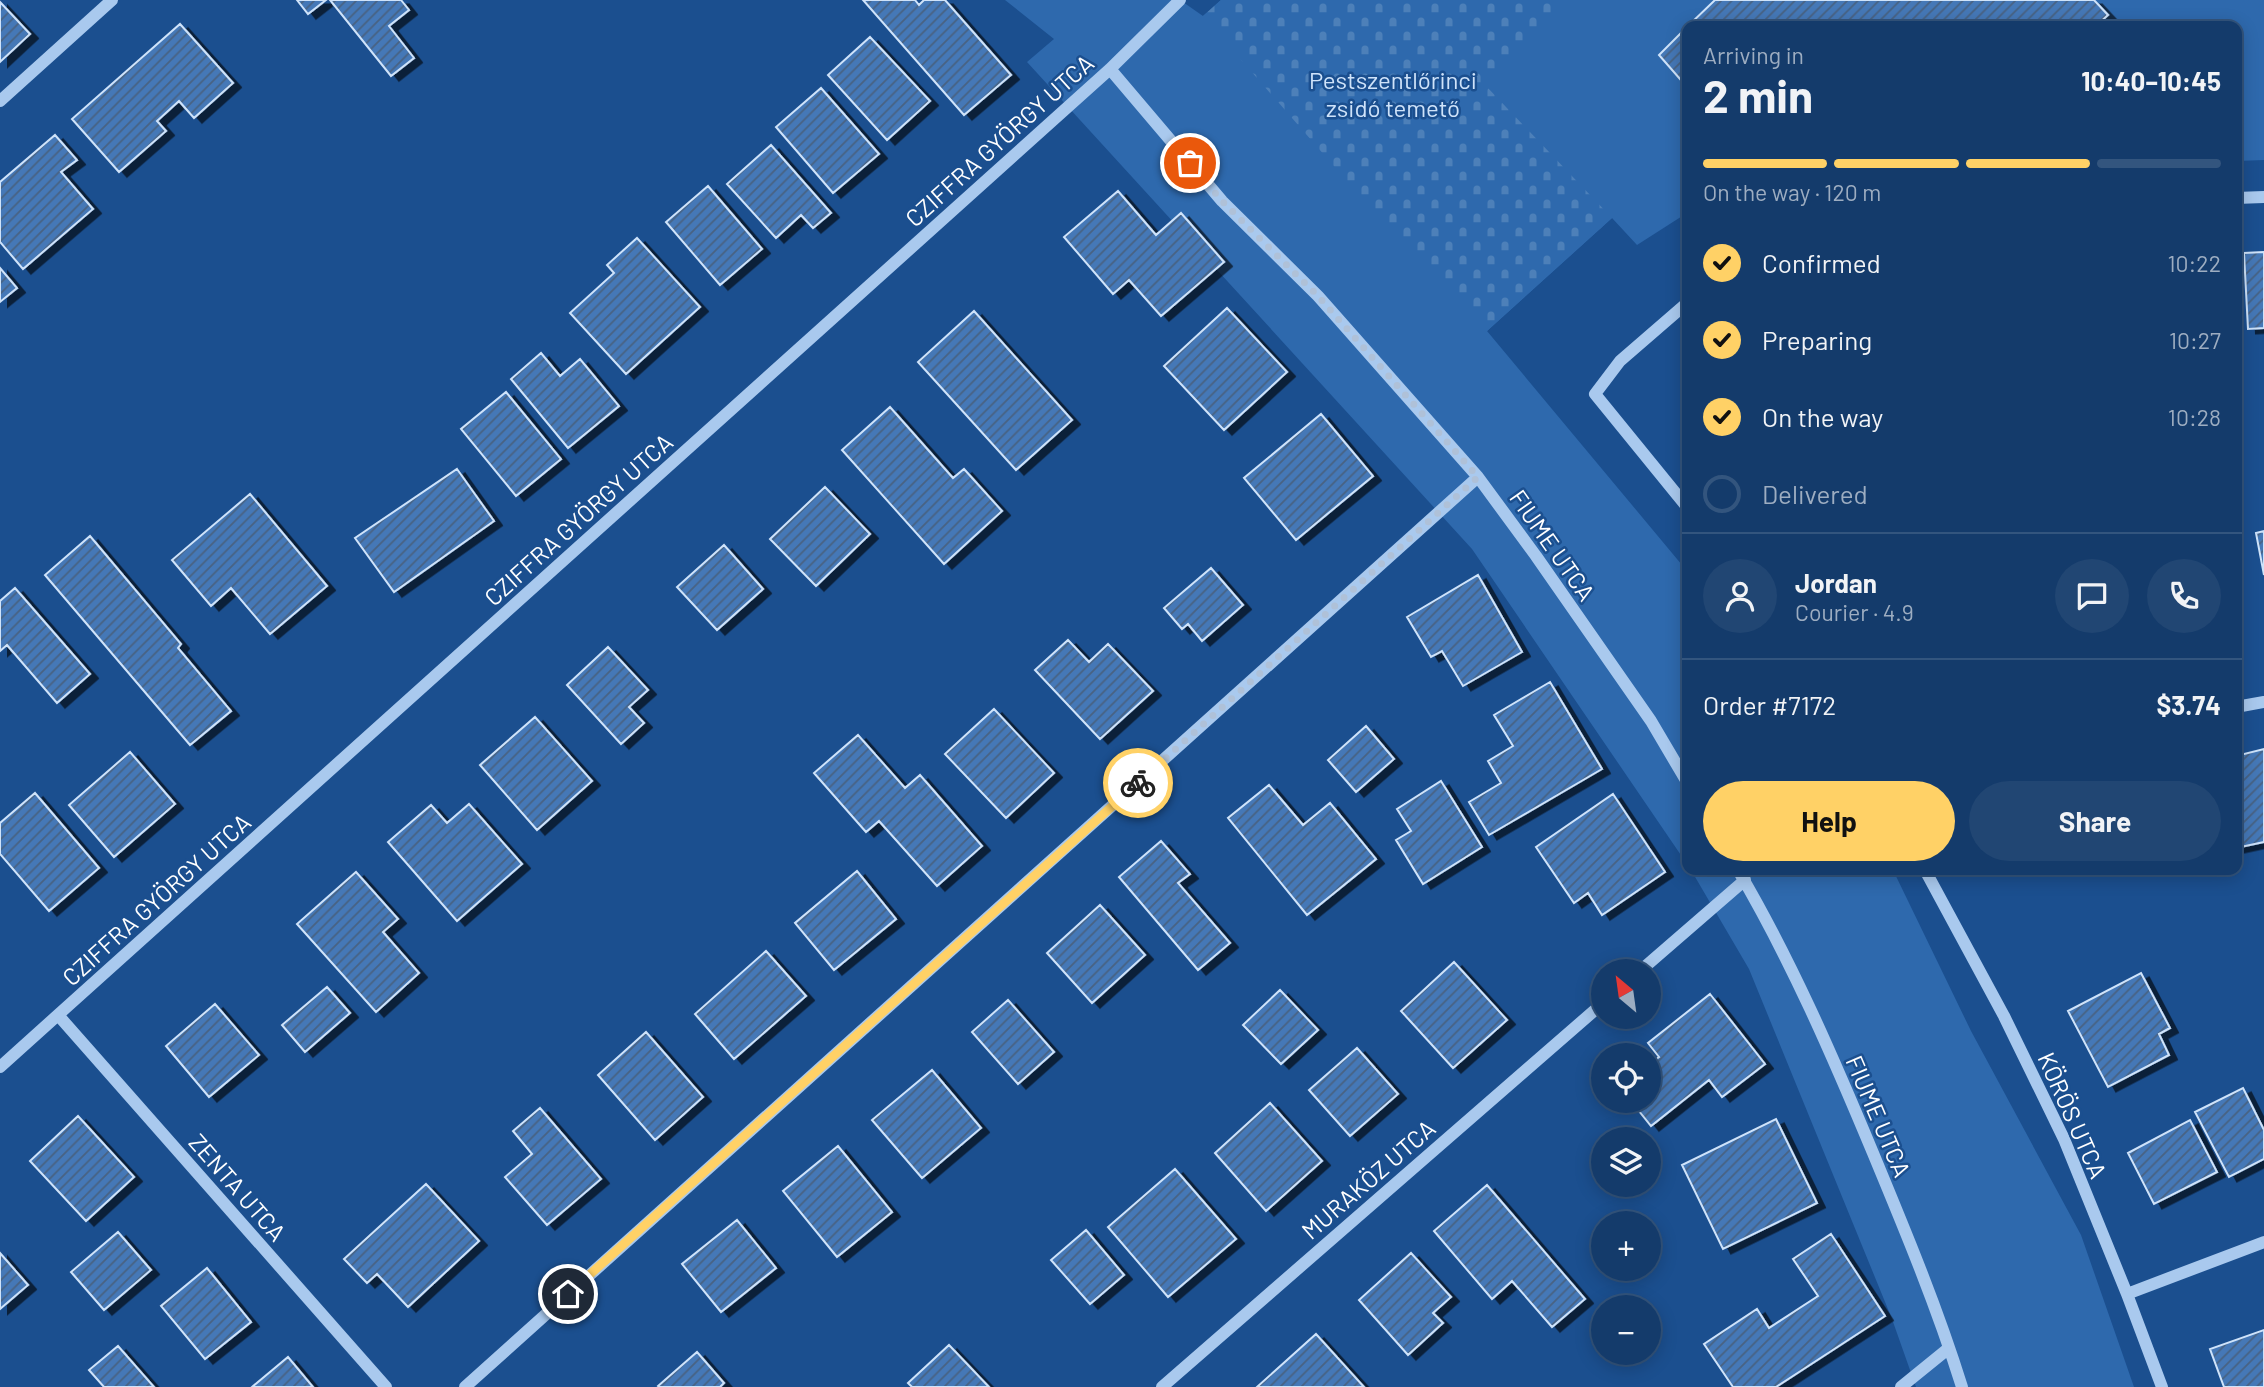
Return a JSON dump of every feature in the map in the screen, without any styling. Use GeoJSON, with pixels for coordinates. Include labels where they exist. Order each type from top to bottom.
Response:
{"type":"FeatureCollection","features":[{"type":"Feature","properties":{"kind":"street"},"geometry":{"type":"LineString","coordinates":[[0,101],[113,0]]}},
{"type":"Feature","properties":{"kind":"street","name":"CZIFFRA GYÖRGY UTCA"},"geometry":{"type":"LineString","coordinates":[[0,1066],[1110,69],[1180,0]]}},
{"type":"Feature","properties":{"kind":"street","name":"FIUME UTCA"},"geometry":{"type":"LineString","coordinates":[[1110,69],[1222,201],[1318,296],[1478,477],[1651,721],[1682,774]]}},
{"type":"Feature","properties":{"kind":"street"},"geometry":{"type":"LineString","coordinates":[[2242,198],[2264,197]]}},
{"type":"Feature","properties":{"kind":"street"},"geometry":{"type":"LineString","coordinates":[[1682,307],[1620,361],[1595,394],[1682,501]]}},
{"type":"Feature","properties":{"kind":"street"},"geometry":{"type":"LineString","coordinates":[[465,1387],[1478,477]]}},
{"type":"Feature","properties":{"kind":"street"},"geometry":{"type":"LineString","coordinates":[[2242,706],[2264,702]]}},
{"type":"Feature","properties":{"kind":"street"},"geometry":{"type":"LineString","coordinates":[[1653,959],[1742,875]]}},
{"type":"Feature","properties":{"kind":"street","name":"FIUME UTCA"},"geometry":{"type":"LineString","coordinates":[[1742,875],[1793,975],[1847,1093],[1911,1245],[1962,1387]]}},
{"type":"Feature","properties":{"kind":"street","name":"KÖRÖS UTCA"},"geometry":{"type":"LineString","coordinates":[[1928,875],[2004,1016],[2064,1139],[2162,1387]]}},
{"type":"Feature","properties":{"kind":"street","name":"MURAKÖZ UTCA"},"geometry":{"type":"LineString","coordinates":[[1161,1387],[1591,1013]]}},
{"type":"Feature","properties":{"kind":"street","name":"ZENTA UTCA"},"geometry":{"type":"LineString","coordinates":[[58,1015],[386,1387]]}},
{"type":"Feature","properties":{"kind":"street"},"geometry":{"type":"LineString","coordinates":[[2127,1294],[2264,1242]]}},
{"type":"Feature","properties":{"kind":"street"},"geometry":{"type":"LineString","coordinates":[[1901,1387],[1949,1348]]}},
{"type":"Feature","properties":{"kind":"green space"},"geometry":{"type":"Polygon","coordinates":[[[1005,0],[1180,0],[1203,16],[1221,0],[2264,0],[2264,160],[2242,161],[2242,21],[1682,21],[1682,216],[1637,245],[1612,218],[1487,331],[1682,565],[1682,857],[1472,549],[1027,62],[1054,39],[1005,0]]]}},
{"type":"Feature","properties":{"kind":"green space","name":"Pestszentlőrinci zsidó temető"},"geometry":{"type":"Polygon","coordinates":[[[1221,0],[1574,0],[1486,86],[1612,218],[1487,331],[1373,211],[1203,16],[1221,0]]]}},
{"type":"Feature","properties":{"kind":"green space"},"geometry":{"type":"Polygon","coordinates":[[[1694,875],[1895,875],[1971,1031],[2081,1235],[2134,1387],[1916,1387],[1892,1319],[1749,969],[1694,875]]]}},
{"type":"Feature","properties":{"kind":"building"},"geometry":{"type":"Polygon","coordinates":[[[297,0],[326,0],[308,14],[297,0]]]}},
{"type":"Feature","properties":{"kind":"building"},"geometry":{"type":"Polygon","coordinates":[[[330,0],[401,0],[409,10],[389,26],[414,58],[391,76],[330,0]]]}},
{"type":"Feature","properties":{"kind":"building"},"geometry":{"type":"Polygon","coordinates":[[[863,0],[915,0],[919,5],[924,0],[945,0],[1011,75],[964,115],[863,0]]]}},
{"type":"Feature","properties":{"kind":"building"},"geometry":{"type":"Polygon","coordinates":[[[1715,0],[2094,0],[2108,15],[2101,21],[1693,21],[1715,0]]]}},
{"type":"Feature","properties":{"kind":"building"},"geometry":{"type":"Polygon","coordinates":[[[0,2],[30,34],[0,62],[0,2]]]}},
{"type":"Feature","properties":{"kind":"building"},"geometry":{"type":"Polygon","coordinates":[[[180,24],[233,83],[194,118],[179,101],[157,121],[166,131],[119,172],[72,119],[180,24]]]}},
{"type":"Feature","properties":{"kind":"building"},"geometry":{"type":"Polygon","coordinates":[[[1682,32],[1682,81],[1659,55],[1682,32]]]}},
{"type":"Feature","properties":{"kind":"building"},"geometry":{"type":"Polygon","coordinates":[[[870,37],[930,101],[887,140],[828,75],[870,37]]]}},
{"type":"Feature","properties":{"kind":"building"},"geometry":{"type":"Polygon","coordinates":[[[821,88],[879,154],[833,193],[776,127],[821,88]]]}},
{"type":"Feature","properties":{"kind":"building"},"geometry":{"type":"Polygon","coordinates":[[[55,135],[77,160],[61,172],[93,209],[23,269],[0,242],[0,182],[55,135]]]}},
{"type":"Feature","properties":{"kind":"building"},"geometry":{"type":"Polygon","coordinates":[[[771,145],[831,213],[813,228],[801,215],[776,238],[727,184],[771,145]]]}},
{"type":"Feature","properties":{"kind":"building"},"geometry":{"type":"Polygon","coordinates":[[[708,186],[762,249],[720,285],[666,222],[708,186]]]}},
{"type":"Feature","properties":{"kind":"building"},"geometry":{"type":"Polygon","coordinates":[[[1118,191],[1156,235],[1181,213],[1224,262],[1161,316],[1129,280],[1113,294],[1064,237],[1118,191]]]}},
{"type":"Feature","properties":{"kind":"building"},"geometry":{"type":"Polygon","coordinates":[[[637,238],[700,307],[626,374],[570,313],[614,273],[607,265],[637,238]]]}},
{"type":"Feature","properties":{"kind":"building"},"geometry":{"type":"Polygon","coordinates":[[[2264,252],[2264,328],[2248,329],[2244,253],[2264,252]]]}},
{"type":"Feature","properties":{"kind":"building"},"geometry":{"type":"Polygon","coordinates":[[[0,268],[17,288],[0,302],[0,268]]]}},
{"type":"Feature","properties":{"kind":"building"},"geometry":{"type":"Polygon","coordinates":[[[1227,308],[1287,372],[1224,430],[1164,366],[1227,308]]]}},
{"type":"Feature","properties":{"kind":"building"},"geometry":{"type":"Polygon","coordinates":[[[974,311],[1072,420],[1016,470],[918,362],[974,311]]]}},
{"type":"Feature","properties":{"kind":"building"},"geometry":{"type":"Polygon","coordinates":[[[541,353],[560,376],[580,359],[619,406],[568,448],[511,379],[541,353]]]}},
{"type":"Feature","properties":{"kind":"building"},"geometry":{"type":"Polygon","coordinates":[[[506,392],[561,459],[516,496],[461,429],[506,392]]]}},
{"type":"Feature","properties":{"kind":"building"},"geometry":{"type":"Polygon","coordinates":[[[890,407],[953,478],[964,469],[1002,511],[944,564],[842,450],[890,407]]]}},
{"type":"Feature","properties":{"kind":"building"},"geometry":{"type":"Polygon","coordinates":[[[1321,414],[1373,476],[1296,540],[1244,478],[1321,414]]]}},
{"type":"Feature","properties":{"kind":"building"},"geometry":{"type":"Polygon","coordinates":[[[457,469],[494,521],[394,592],[355,538],[457,469]]]}},
{"type":"Feature","properties":{"kind":"building"},"geometry":{"type":"Polygon","coordinates":[[[825,487],[870,534],[816,586],[770,539],[825,487]]]}},
{"type":"Feature","properties":{"kind":"building"},"geometry":{"type":"Polygon","coordinates":[[[250,494],[327,586],[270,634],[231,588],[211,606],[172,560],[250,494]]]}},
{"type":"Feature","properties":{"kind":"building"},"geometry":{"type":"Polygon","coordinates":[[[2264,531],[2264,575],[2256,533],[2264,531]]]}},
{"type":"Feature","properties":{"kind":"building"},"geometry":{"type":"Polygon","coordinates":[[[90,536],[181,644],[178,648],[231,711],[190,745],[45,575],[90,536]]]}},
{"type":"Feature","properties":{"kind":"building"},"geometry":{"type":"Polygon","coordinates":[[[724,545],[763,589],[717,630],[677,587],[724,545]]]}},
{"type":"Feature","properties":{"kind":"building"},"geometry":{"type":"Polygon","coordinates":[[[1211,568],[1243,605],[1202,641],[1188,624],[1182,629],[1164,608],[1211,568]]]}},
{"type":"Feature","properties":{"kind":"building"},"geometry":{"type":"Polygon","coordinates":[[[1478,575],[1522,652],[1463,686],[1442,651],[1431,657],[1407,617],[1478,575]]]}},
{"type":"Feature","properties":{"kind":"building"},"geometry":{"type":"Polygon","coordinates":[[[15,588],[90,674],[57,703],[7,645],[0,651],[0,601],[15,588]]]}},
{"type":"Feature","properties":{"kind":"building"},"geometry":{"type":"Polygon","coordinates":[[[1068,640],[1089,662],[1108,644],[1153,691],[1100,739],[1035,670],[1068,640]]]}},
{"type":"Feature","properties":{"kind":"building"},"geometry":{"type":"Polygon","coordinates":[[[608,647],[648,690],[629,707],[644,723],[621,744],[567,685],[608,647]]]}},
{"type":"Feature","properties":{"kind":"building"},"geometry":{"type":"Polygon","coordinates":[[[1550,682],[1602,769],[1489,835],[1469,802],[1501,783],[1488,761],[1513,746],[1494,715],[1550,682]]]}},
{"type":"Feature","properties":{"kind":"building"},"geometry":{"type":"Polygon","coordinates":[[[994,709],[1054,773],[1006,818],[945,754],[994,709]]]}},
{"type":"Feature","properties":{"kind":"building"},"geometry":{"type":"Polygon","coordinates":[[[535,717],[592,781],[537,830],[480,765],[535,717]]]}},
{"type":"Feature","properties":{"kind":"building"},"geometry":{"type":"Polygon","coordinates":[[[1366,726],[1394,759],[1356,792],[1328,760],[1366,726]]]}},
{"type":"Feature","properties":{"kind":"building"},"geometry":{"type":"Polygon","coordinates":[[[858,735],[905,788],[920,775],[982,846],[937,886],[879,821],[866,832],[814,773],[858,735]]]}},
{"type":"Feature","properties":{"kind":"building"},"geometry":{"type":"Polygon","coordinates":[[[2264,749],[2264,842],[2242,847],[2242,754],[2264,749]]]}},
{"type":"Feature","properties":{"kind":"building"},"geometry":{"type":"Polygon","coordinates":[[[130,752],[175,804],[114,857],[69,805],[130,752]]]}},
{"type":"Feature","properties":{"kind":"building"},"geometry":{"type":"Polygon","coordinates":[[[1441,781],[1482,847],[1423,884],[1396,840],[1411,831],[1397,809],[1441,781]]]}},
{"type":"Feature","properties":{"kind":"building"},"geometry":{"type":"Polygon","coordinates":[[[1269,785],[1303,825],[1330,803],[1376,859],[1307,915],[1228,818],[1269,785]]]}},
{"type":"Feature","properties":{"kind":"building"},"geometry":{"type":"Polygon","coordinates":[[[35,793],[99,868],[49,911],[0,854],[0,823],[35,793]]]}},
{"type":"Feature","properties":{"kind":"building"},"geometry":{"type":"Polygon","coordinates":[[[1613,794],[1665,872],[1602,915],[1588,893],[1574,903],[1536,847],[1613,794]]]}},
{"type":"Feature","properties":{"kind":"building"},"geometry":{"type":"Polygon","coordinates":[[[469,804],[522,864],[457,921],[388,842],[431,805],[447,823],[469,804]]]}},
{"type":"Feature","properties":{"kind":"building"},"geometry":{"type":"Polygon","coordinates":[[[1161,841],[1190,874],[1178,883],[1230,943],[1198,970],[1119,877],[1161,841]]]}},
{"type":"Feature","properties":{"kind":"building"},"geometry":{"type":"Polygon","coordinates":[[[857,871],[896,919],[834,970],[795,923],[857,871]]]}},
{"type":"Feature","properties":{"kind":"building"},"geometry":{"type":"Polygon","coordinates":[[[356,872],[398,919],[383,932],[419,973],[376,1012],[297,924],[356,872]]]}},
{"type":"Feature","properties":{"kind":"building"},"geometry":{"type":"Polygon","coordinates":[[[1100,905],[1145,955],[1092,1003],[1047,953],[1100,905]]]}},
{"type":"Feature","properties":{"kind":"building"},"geometry":{"type":"Polygon","coordinates":[[[766,951],[806,996],[734,1059],[695,1014],[766,951]]]}},
{"type":"Feature","properties":{"kind":"building"},"geometry":{"type":"Polygon","coordinates":[[[1454,962],[1507,1020],[1453,1068],[1401,1011],[1454,962]]]}},
{"type":"Feature","properties":{"kind":"building"},"geometry":{"type":"Polygon","coordinates":[[[2141,973],[2170,1028],[2159,1034],[2169,1055],[2108,1087],[2068,1011],[2141,973]]]}},
{"type":"Feature","properties":{"kind":"building"},"geometry":{"type":"Polygon","coordinates":[[[327,987],[350,1013],[305,1052],[282,1025],[327,987]]]}},
{"type":"Feature","properties":{"kind":"building"},"geometry":{"type":"Polygon","coordinates":[[[1280,990],[1318,1030],[1281,1064],[1243,1025],[1280,990]]]}},
{"type":"Feature","properties":{"kind":"building"},"geometry":{"type":"Polygon","coordinates":[[[1710,994],[1765,1064],[1722,1097],[1709,1080],[1651,1126],[1641,1113],[1661,1113],[1661,1043],[1648,1043],[1710,994]]]}},
{"type":"Feature","properties":{"kind":"building"},"geometry":{"type":"Polygon","coordinates":[[[1008,1000],[1054,1052],[1018,1084],[972,1032],[1008,1000]]]}},
{"type":"Feature","properties":{"kind":"building"},"geometry":{"type":"Polygon","coordinates":[[[215,1004],[259,1055],[209,1097],[166,1046],[215,1004]]]}},
{"type":"Feature","properties":{"kind":"building"},"geometry":{"type":"Polygon","coordinates":[[[646,1032],[703,1097],[655,1140],[598,1075],[646,1032]]]}},
{"type":"Feature","properties":{"kind":"building"},"geometry":{"type":"Polygon","coordinates":[[[1357,1048],[1398,1094],[1350,1136],[1309,1090],[1357,1048]]]}},
{"type":"Feature","properties":{"kind":"building"},"geometry":{"type":"Polygon","coordinates":[[[932,1070],[981,1128],[922,1178],[872,1120],[932,1070]]]}},
{"type":"Feature","properties":{"kind":"building"},"geometry":{"type":"Polygon","coordinates":[[[2243,1088],[2264,1130],[2264,1159],[2229,1177],[2195,1112],[2243,1088]]]}},
{"type":"Feature","properties":{"kind":"building"},"geometry":{"type":"Polygon","coordinates":[[[1270,1103],[1322,1161],[1266,1211],[1215,1153],[1270,1103]]]}},
{"type":"Feature","properties":{"kind":"building"},"geometry":{"type":"Polygon","coordinates":[[[540,1108],[601,1179],[547,1225],[505,1177],[532,1154],[513,1131],[540,1108]]]}},
{"type":"Feature","properties":{"kind":"building"},"geometry":{"type":"Polygon","coordinates":[[[78,1116],[134,1177],[86,1221],[30,1161],[78,1116]]]}},
{"type":"Feature","properties":{"kind":"building"},"geometry":{"type":"Polygon","coordinates":[[[1776,1119],[1817,1203],[1723,1249],[1682,1165],[1776,1119]]]}},
{"type":"Feature","properties":{"kind":"building"},"geometry":{"type":"Polygon","coordinates":[[[2190,1120],[2217,1172],[2154,1204],[2128,1153],[2190,1120]]]}},
{"type":"Feature","properties":{"kind":"building"},"geometry":{"type":"Polygon","coordinates":[[[838,1146],[892,1212],[837,1257],[783,1191],[838,1146]]]}},
{"type":"Feature","properties":{"kind":"building"},"geometry":{"type":"Polygon","coordinates":[[[1175,1169],[1236,1239],[1168,1297],[1108,1227],[1175,1169]]]}},
{"type":"Feature","properties":{"kind":"building"},"geometry":{"type":"Polygon","coordinates":[[[426,1184],[479,1241],[408,1307],[377,1274],[367,1283],[344,1259],[426,1184]]]}},
{"type":"Feature","properties":{"kind":"building"},"geometry":{"type":"Polygon","coordinates":[[[1487,1185],[1585,1299],[1552,1327],[1512,1281],[1492,1299],[1434,1231],[1487,1185]]]}},
{"type":"Feature","properties":{"kind":"building"},"geometry":{"type":"Polygon","coordinates":[[[737,1220],[776,1268],[721,1312],[682,1264],[737,1220]]]}},
{"type":"Feature","properties":{"kind":"building"},"geometry":{"type":"Polygon","coordinates":[[[1086,1230],[1124,1275],[1090,1304],[1051,1260],[1086,1230]]]}},
{"type":"Feature","properties":{"kind":"building"},"geometry":{"type":"Polygon","coordinates":[[[118,1232],[151,1270],[104,1310],[71,1272],[118,1232]]]}},
{"type":"Feature","properties":{"kind":"building"},"geometry":{"type":"Polygon","coordinates":[[[1831,1234],[1885,1316],[1776,1387],[1733,1387],[1704,1344],[1757,1309],[1769,1328],[1818,1296],[1793,1259],[1831,1234]]]}},
{"type":"Feature","properties":{"kind":"building"},"geometry":{"type":"Polygon","coordinates":[[[0,1253],[28,1285],[0,1309],[0,1253]]]}},
{"type":"Feature","properties":{"kind":"building"},"geometry":{"type":"Polygon","coordinates":[[[1411,1253],[1451,1297],[1433,1313],[1443,1323],[1408,1355],[1359,1300],[1411,1253]]]}},
{"type":"Feature","properties":{"kind":"building"},"geometry":{"type":"Polygon","coordinates":[[[207,1268],[251,1322],[205,1359],[161,1306],[207,1268]]]}},
{"type":"Feature","properties":{"kind":"building"},"geometry":{"type":"Polygon","coordinates":[[[2264,1330],[2264,1387],[2224,1387],[2210,1349],[2264,1330]]]}},
{"type":"Feature","properties":{"kind":"building"},"geometry":{"type":"Polygon","coordinates":[[[1316,1334],[1364,1387],[1257,1387],[1316,1334]]]}},
{"type":"Feature","properties":{"kind":"building"},"geometry":{"type":"Polygon","coordinates":[[[949,1345],[989,1387],[912,1387],[908,1383],[949,1345]]]}},
{"type":"Feature","properties":{"kind":"building"},"geometry":{"type":"Polygon","coordinates":[[[118,1346],[154,1387],[104,1387],[89,1370],[118,1346]]]}},
{"type":"Feature","properties":{"kind":"building"},"geometry":{"type":"Polygon","coordinates":[[[697,1352],[724,1383],[720,1387],[658,1386],[697,1352]]]}},
{"type":"Feature","properties":{"kind":"building"},"geometry":{"type":"Polygon","coordinates":[[[288,1357],[313,1387],[252,1387],[288,1357]]]}},
{"type":"Feature","properties":{"kind":"way so far"},"geometry":{"type":"LineString","coordinates":[[1138,783],[1478,477],[1318,296],[1222,201],[1190,163]]}},
{"type":"Feature","properties":{"kind":"route"},"geometry":{"type":"LineString","coordinates":[[568,1294],[1138,783]]}}]}
